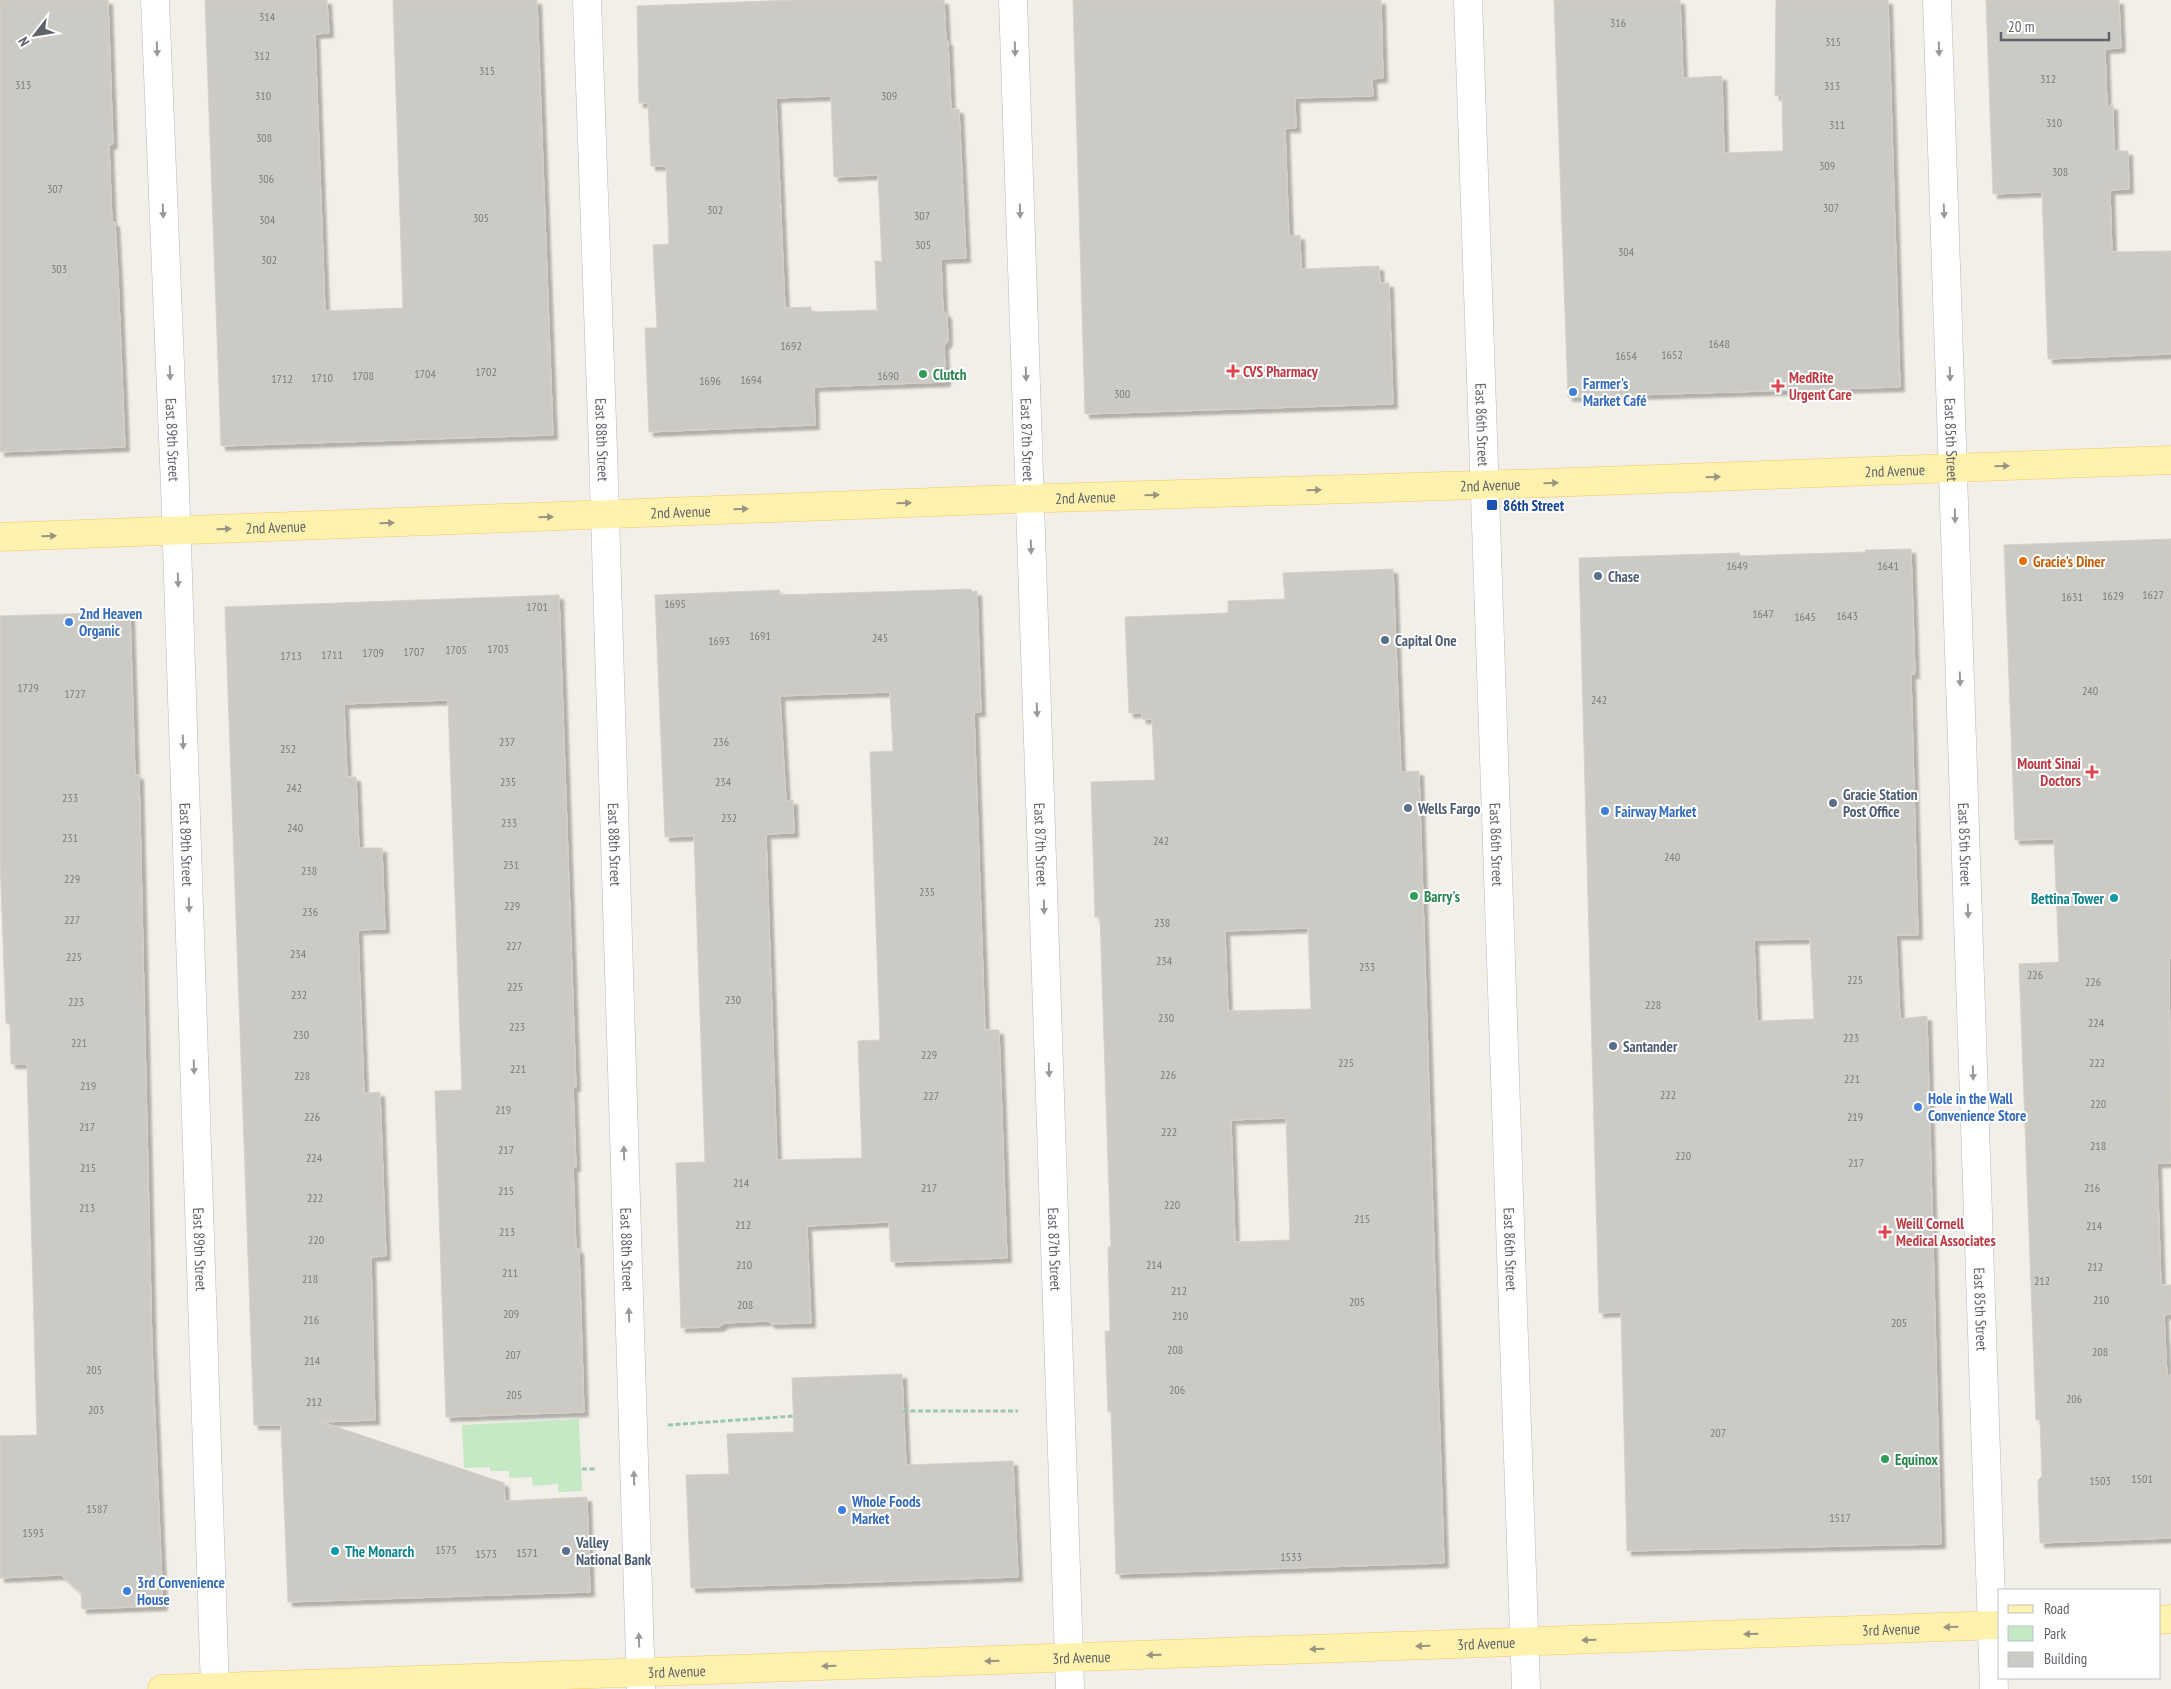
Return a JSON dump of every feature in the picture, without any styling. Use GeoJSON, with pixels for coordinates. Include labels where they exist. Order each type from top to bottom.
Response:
{"type":"FeatureCollection","features":[{"type":"Feature","properties":{"kind":"main road","name":"2nd Avenue"},"geometry":{"type":"LineString","coordinates":[[0,537],[605,514],[2171,460]]}},
{"type":"Feature","properties":{"kind":"main road","name":"3rd Avenue"},"geometry":{"type":"LineString","coordinates":[[162,1689],[640,1681],[1069,1658],[1996,1625]]}},
{"type":"Feature","properties":{"kind":"street","name":"East 89th Street"},"geometry":{"type":"LineString","coordinates":[[155,0],[176,531],[215,1688]]}},
{"type":"Feature","properties":{"kind":"street","name":"East 88th Street"},"geometry":{"type":"LineString","coordinates":[[587,0],[605,514],[640,1681]]}},
{"type":"Feature","properties":{"kind":"street","name":"East 87th Street"},"geometry":{"type":"LineString","coordinates":[[1013,0],[1070,1689]]}},
{"type":"Feature","properties":{"kind":"street","name":"East 86th Street"},"geometry":{"type":"LineString","coordinates":[[1468,0],[1526,1689]]}},
{"type":"Feature","properties":{"kind":"street","name":"East 85th Street"},"geometry":{"type":"LineString","coordinates":[[1937,0],[1996,1625],[1994,1689]]}},
{"type":"Feature","properties":{"kind":"path"},"geometry":{"type":"LineString","coordinates":[[903,1411],[1018,1411]]}},
{"type":"Feature","properties":{"kind":"path"},"geometry":{"type":"LineString","coordinates":[[668,1424],[794,1416]]}},
{"type":"Feature","properties":{"kind":"path"},"geometry":{"type":"LineString","coordinates":[[582,1469],[595,1469]]}},
{"type":"Feature","properties":{"kind":"green space"},"geometry":{"type":"Polygon","coordinates":[[[579,1419],[582,1491],[558,1492],[558,1484],[533,1486],[532,1477],[509,1478],[509,1471],[490,1471],[490,1467],[464,1468],[462,1425],[579,1419]]]}},
{"type":"Feature","properties":{"kind":"building"},"geometry":{"type":"Polygon","coordinates":[[[0,0],[108,0],[113,144],[109,145],[112,222],[115,222],[118,275],[125,447],[0,452],[0,0]]]}},
{"type":"Feature","properties":{"kind":"building"},"geometry":{"type":"Polygon","coordinates":[[[205,0],[327,0],[329,33],[315,34],[325,311],[403,308],[393,0],[537,0],[553,435],[221,446],[205,0]]]}},
{"type":"Feature","properties":{"kind":"building"},"geometry":{"type":"Polygon","coordinates":[[[793,0],[944,0],[951,109],[959,109],[966,258],[941,259],[943,310],[947,315],[948,341],[944,346],[946,382],[814,387],[815,425],[649,432],[645,328],[657,328],[653,245],[669,244],[666,166],[651,166],[648,103],[639,103],[637,6],[793,0]],[[831,96],[776,98],[785,308],[811,307],[811,312],[877,310],[875,261],[882,262],[878,175],[834,177],[831,96]]]}},
{"type":"Feature","properties":{"kind":"building"},"geometry":{"type":"Polygon","coordinates":[[[1073,0],[1381,0],[1383,78],[1372,79],[1373,96],[1295,98],[1296,128],[1285,128],[1289,236],[1300,235],[1301,269],[1379,266],[1380,283],[1389,283],[1393,404],[1085,414],[1073,0]]]}},
{"type":"Feature","properties":{"kind":"building"},"geometry":{"type":"Polygon","coordinates":[[[1554,0],[1680,0],[1683,78],[1722,76],[1724,153],[1783,151],[1782,95],[1775,96],[1776,0],[1888,0],[1900,387],[1568,397],[1554,0]]]}},
{"type":"Feature","properties":{"kind":"building"},"geometry":{"type":"Polygon","coordinates":[[[1986,0],[2119,0],[2121,48],[2105,49],[2107,106],[2113,105],[2114,151],[2128,151],[2129,189],[2110,190],[2112,252],[2171,251],[2171,354],[2048,359],[2042,192],[1993,194],[1986,0]]]}},
{"type":"Feature","properties":{"kind":"building"},"geometry":{"type":"Polygon","coordinates":[[[2171,539],[2171,958],[2169,958],[2171,1163],[2157,1163],[2161,1285],[2171,1285],[2171,1314],[2164,1315],[2167,1376],[2171,1375],[2171,1538],[2040,1543],[2038,1480],[2042,1476],[2040,1420],[2036,1420],[2019,964],[2059,962],[2054,839],[2015,840],[2004,545],[2171,539]]]}},
{"type":"Feature","properties":{"kind":"building"},"geometry":{"type":"Polygon","coordinates":[[[1911,549],[1915,674],[1911,674],[1918,935],[1896,935],[1900,1019],[1927,1016],[1941,1544],[1627,1551],[1621,1312],[1599,1313],[1579,558],[1740,553],[1740,556],[1866,552],[1865,550],[1911,549]],[[1810,939],[1754,940],[1757,1021],[1814,1019],[1810,939]]]}},
{"type":"Feature","properties":{"kind":"building"},"geometry":{"type":"Polygon","coordinates":[[[1393,569],[1401,772],[1419,771],[1444,1563],[1116,1574],[1111,1412],[1108,1412],[1105,1331],[1110,1331],[1108,1247],[1111,1247],[1100,917],[1095,917],[1091,782],[1155,780],[1152,719],[1142,719],[1142,713],[1129,713],[1125,617],[1228,613],[1228,601],[1285,599],[1283,573],[1393,569]],[[1308,928],[1225,931],[1228,1011],[1311,1009],[1308,928]],[[1286,1118],[1231,1120],[1235,1242],[1290,1240],[1286,1118]]]}},
{"type":"Feature","properties":{"kind":"building"},"geometry":{"type":"Polygon","coordinates":[[[971,589],[972,592],[977,591],[981,712],[974,712],[985,1030],[999,1030],[1007,1258],[891,1262],[889,1222],[807,1226],[811,1323],[771,1324],[768,1321],[725,1323],[719,1327],[681,1328],[676,1163],[705,1162],[694,836],[665,837],[655,595],[780,590],[779,595],[971,589]],[[890,692],[780,696],[786,801],[793,800],[794,833],[766,834],[777,1160],[862,1158],[858,1041],[880,1040],[870,752],[893,751],[890,692]]]}},
{"type":"Feature","properties":{"kind":"building"},"geometry":{"type":"Polygon","coordinates":[[[559,595],[576,1087],[573,1087],[576,1167],[573,1167],[576,1249],[579,1249],[584,1412],[446,1417],[435,1091],[462,1090],[448,700],[395,702],[344,704],[347,777],[356,777],[359,848],[382,848],[385,929],[358,930],[364,1093],[380,1092],[386,1256],[371,1257],[375,1420],[322,1422],[504,1483],[505,1501],[587,1497],[590,1592],[288,1602],[281,1425],[254,1425],[225,607],[559,595]]]}},
{"type":"Feature","properties":{"kind":"building"},"geometry":{"type":"Polygon","coordinates":[[[130,612],[135,775],[139,775],[152,1347],[163,1606],[82,1609],[81,1593],[61,1575],[0,1578],[0,1436],[37,1435],[27,1064],[11,1064],[10,1024],[6,1023],[0,859],[0,616],[130,612]]]}},
{"type":"Feature","properties":{"kind":"building"},"geometry":{"type":"Polygon","coordinates":[[[902,1374],[906,1465],[1013,1461],[1018,1577],[691,1588],[686,1475],[729,1474],[727,1434],[794,1432],[792,1378],[902,1374]]]}},
{"type":"Feature","properties":{"kind":"place","name":"CVS Pharmacy"},"geometry":{"type":"Point","coordinates":[1233,371]}},
{"type":"Feature","properties":{"kind":"place","name":"Clutch"},"geometry":{"type":"Point","coordinates":[923,374]}},
{"type":"Feature","properties":{"kind":"place","name":"MedRite Urgent Care"},"geometry":{"type":"Point","coordinates":[1778,386]}},
{"type":"Feature","properties":{"kind":"place","name":"Farmer's Market Café"},"geometry":{"type":"Point","coordinates":[1573,392]}},
{"type":"Feature","properties":{"kind":"place","name":"86th Street"},"geometry":{"type":"Point","coordinates":[1492,505]}},
{"type":"Feature","properties":{"kind":"place","name":"Gracie's Diner"},"geometry":{"type":"Point","coordinates":[2023,561]}},
{"type":"Feature","properties":{"kind":"place","name":"Chase"},"geometry":{"type":"Point","coordinates":[1598,576]}},
{"type":"Feature","properties":{"kind":"place","name":"2nd Heaven Organic"},"geometry":{"type":"Point","coordinates":[69,622]}},
{"type":"Feature","properties":{"kind":"place","name":"Capital One"},"geometry":{"type":"Point","coordinates":[1385,640]}},
{"type":"Feature","properties":{"kind":"place","name":"Mount Sinai Doctors"},"geometry":{"type":"Point","coordinates":[2092,772]}},
{"type":"Feature","properties":{"kind":"place","name":"Gracie Station Post Office"},"geometry":{"type":"Point","coordinates":[1833,803]}},
{"type":"Feature","properties":{"kind":"place","name":"Wells Fargo"},"geometry":{"type":"Point","coordinates":[1408,808]}},
{"type":"Feature","properties":{"kind":"place","name":"Fairway Market"},"geometry":{"type":"Point","coordinates":[1605,811]}},
{"type":"Feature","properties":{"kind":"place","name":"Barry's"},"geometry":{"type":"Point","coordinates":[1414,896]}},
{"type":"Feature","properties":{"kind":"place","name":"Bettina Tower"},"geometry":{"type":"Point","coordinates":[2114,898]}},
{"type":"Feature","properties":{"kind":"place","name":"Santander"},"geometry":{"type":"Point","coordinates":[1613,1046]}},
{"type":"Feature","properties":{"kind":"place","name":"Hole in the Wall Convenience Store"},"geometry":{"type":"Point","coordinates":[1918,1107]}},
{"type":"Feature","properties":{"kind":"place","name":"Weill Cornell Medical Associates"},"geometry":{"type":"Point","coordinates":[1885,1232]}},
{"type":"Feature","properties":{"kind":"place","name":"Equinox"},"geometry":{"type":"Point","coordinates":[1885,1459]}},
{"type":"Feature","properties":{"kind":"place","name":"Whole Foods Market"},"geometry":{"type":"Point","coordinates":[842,1510]}},
{"type":"Feature","properties":{"kind":"place","name":"The Monarch"},"geometry":{"type":"Point","coordinates":[335,1551]}},
{"type":"Feature","properties":{"kind":"place","name":"Valley National Bank"},"geometry":{"type":"Point","coordinates":[566,1551]}},
{"type":"Feature","properties":{"kind":"place","name":"3rd Convenience House"},"geometry":{"type":"Point","coordinates":[127,1591]}}]}
